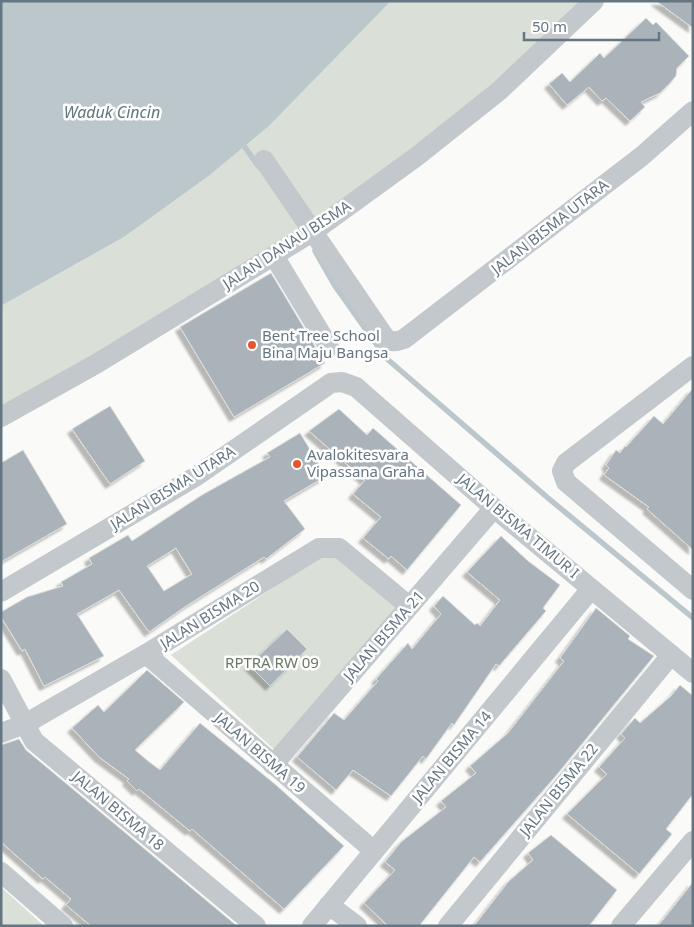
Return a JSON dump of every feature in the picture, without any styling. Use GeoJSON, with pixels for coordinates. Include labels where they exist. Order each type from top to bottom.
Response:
{"type":"FeatureCollection","features":[{"type":"Feature","properties":{"kind":"street","name":"JALAN DANAU BISMA"},"geometry":{"type":"LineString","coordinates":[[1,417],[96,364],[312,233],[416,157],[499,91],[594,1]]}},
{"type":"Feature","properties":{"kind":"street","name":"JALAN BISMA UTARA"},"geometry":{"type":"LineString","coordinates":[[312,233],[384,336],[389,341],[404,339],[642,156],[693,110]]}},
{"type":"Feature","properties":{"kind":"street"},"geometry":{"type":"LineString","coordinates":[[264,160],[312,233]]}},
{"type":"Feature","properties":{"kind":"street"},"geometry":{"type":"LineString","coordinates":[[277,254],[329,347]]}},
{"type":"Feature","properties":{"kind":"street"},"geometry":{"type":"LineString","coordinates":[[693,366],[566,463],[562,471],[566,482],[693,590]]}},
{"type":"Feature","properties":{"kind":"street","name":"JALAN BISMA UTARA"},"geometry":{"type":"LineString","coordinates":[[1,592],[195,477],[331,383],[342,382]]}},
{"type":"Feature","properties":{"kind":"street","name":"JALAN BISMA TIMUR I"},"geometry":{"type":"LineString","coordinates":[[342,382],[356,387],[494,508],[693,673]]}},
{"type":"Feature","properties":{"kind":"street","name":"JALAN BISMA 21"},"geometry":{"type":"LineString","coordinates":[[274,765],[494,508]]}},
{"type":"Feature","properties":{"kind":"street","name":"JALAN BISMA 20"},"geometry":{"type":"LineString","coordinates":[[1,733],[25,724],[146,654],[319,548],[326,546],[339,548],[409,606]]}},
{"type":"Feature","properties":{"kind":"street","name":"JALAN BISMA 14"},"geometry":{"type":"LineString","coordinates":[[312,926],[591,589]]}},
{"type":"Feature","properties":{"kind":"street","name":"JALAN BISMA 19"},"geometry":{"type":"LineString","coordinates":[[146,654],[374,851]]}},
{"type":"Feature","properties":{"kind":"street","name":"JALAN BISMA 22"},"geometry":{"type":"LineString","coordinates":[[448,926],[670,654]]}},
{"type":"Feature","properties":{"kind":"street","name":"JALAN BISMA 18"},"geometry":{"type":"LineString","coordinates":[[1,679],[34,741],[256,926]]}},
{"type":"Feature","properties":{"kind":"street"},"geometry":{"type":"LineString","coordinates":[[622,926],[693,841]]}},
{"type":"Feature","properties":{"kind":"street"},"geometry":{"type":"LineString","coordinates":[[1,872],[63,926]]}},
{"type":"Feature","properties":{"kind":"street"},"geometry":{"type":"LineString","coordinates":[[329,905],[357,926]]}},
{"type":"Feature","properties":{"kind":"green space"},"geometry":{"type":"Polygon","coordinates":[[[391,1],[594,1],[314,231],[1,415],[1,306],[124,237],[210,175],[269,126],[391,1]]]}},
{"type":"Feature","properties":{"kind":"green space","name":"RPTRA RW 09"},"geometry":{"type":"Polygon","coordinates":[[[331,550],[401,606],[278,753],[171,655],[331,550]]]}},
{"type":"Feature","properties":{"kind":"green space"},"geometry":{"type":"Polygon","coordinates":[[[1,887],[44,926],[1,926],[1,887]]]}},
{"type":"Feature","properties":{"kind":"water","name":"Waduk Cincin"},"geometry":{"type":"Polygon","coordinates":[[[1,1],[391,1],[269,126],[210,175],[124,237],[1,306],[1,1]]]}},
{"type":"Feature","properties":{"kind":"building"},"geometry":{"type":"Polygon","coordinates":[[[656,1],[693,1],[693,28],[656,1]]]}},
{"type":"Feature","properties":{"kind":"building"},"geometry":{"type":"Polygon","coordinates":[[[646,18],[653,25],[656,22],[689,56],[677,68],[676,76],[670,83],[660,93],[641,102],[645,107],[630,121],[606,98],[602,101],[589,87],[567,105],[549,84],[562,73],[570,82],[600,53],[604,58],[646,18]]]}},
{"type":"Feature","properties":{"kind":"building","name":"Bent Tree School Bina Maju Bangsa"},"geometry":{"type":"Polygon","coordinates":[[[271,273],[325,363],[234,417],[180,327],[271,273]]]}},
{"type":"Feature","properties":{"kind":"building"},"geometry":{"type":"Polygon","coordinates":[[[693,388],[693,550],[647,509],[649,507],[604,475],[609,468],[606,465],[616,450],[620,453],[654,416],[663,424],[693,388]]]}},
{"type":"Feature","properties":{"kind":"building"},"geometry":{"type":"Polygon","coordinates":[[[110,406],[145,461],[110,484],[72,429],[110,406]]]}},
{"type":"Feature","properties":{"kind":"building"},"geometry":{"type":"Polygon","coordinates":[[[339,409],[367,435],[373,428],[461,505],[407,570],[391,556],[389,559],[363,538],[381,517],[353,494],[365,480],[309,431],[339,409]]]}},
{"type":"Feature","properties":{"kind":"building"},"geometry":{"type":"Polygon","coordinates":[[[300,433],[326,476],[284,501],[305,529],[266,559],[264,557],[186,606],[149,632],[119,590],[77,614],[104,656],[44,686],[25,649],[22,651],[1,617],[1,612],[27,597],[63,586],[61,582],[92,564],[89,558],[128,535],[132,541],[202,495],[270,457],[267,453],[300,433]],[[176,548],[147,566],[164,591],[192,574],[176,548]]]}},
{"type":"Feature","properties":{"kind":"building"},"geometry":{"type":"Polygon","coordinates":[[[23,450],[67,524],[1,562],[1,463],[23,450]]]}},
{"type":"Feature","properties":{"kind":"building"},"geometry":{"type":"Polygon","coordinates":[[[501,536],[528,561],[560,585],[543,608],[546,611],[499,666],[496,664],[454,725],[452,723],[426,759],[423,756],[391,796],[353,770],[336,790],[297,757],[334,713],[344,720],[378,681],[376,679],[408,643],[412,649],[441,614],[434,606],[443,596],[475,625],[477,623],[480,626],[500,600],[467,572],[501,536]]]}},
{"type":"Feature","properties":{"kind":"building"},"geometry":{"type":"Polygon","coordinates":[[[596,608],[630,636],[628,639],[654,656],[554,778],[480,862],[474,857],[419,926],[388,926],[364,903],[395,870],[385,862],[401,842],[446,807],[441,801],[476,773],[470,766],[508,733],[564,661],[560,658],[596,608]]]}},
{"type":"Feature","properties":{"kind":"building"},"geometry":{"type":"Polygon","coordinates":[[[287,629],[307,649],[270,686],[249,665],[287,629]]]}},
{"type":"Feature","properties":{"kind":"building"},"geometry":{"type":"Polygon","coordinates":[[[147,670],[184,702],[135,750],[160,770],[200,723],[276,785],[344,846],[284,909],[192,829],[190,831],[139,789],[137,791],[127,781],[129,779],[99,757],[72,728],[98,705],[104,712],[147,670]]]}},
{"type":"Feature","properties":{"kind":"building"},"geometry":{"type":"Polygon","coordinates":[[[680,685],[693,696],[693,794],[666,829],[672,834],[639,874],[567,814],[607,774],[599,767],[625,738],[621,734],[635,718],[640,723],[671,696],[680,685]]]}},
{"type":"Feature","properties":{"kind":"building"},"geometry":{"type":"Polygon","coordinates":[[[19,739],[26,750],[237,926],[91,926],[66,905],[71,899],[45,877],[43,879],[1,842],[1,745],[19,739]]]}},
{"type":"Feature","properties":{"kind":"building"},"geometry":{"type":"Polygon","coordinates":[[[551,835],[617,890],[589,926],[474,926],[508,882],[533,860],[528,853],[551,835]]]}},
{"type":"Feature","properties":{"kind":"building"},"geometry":{"type":"Polygon","coordinates":[[[693,882],[693,926],[658,926],[667,915],[693,882]]]}},
{"type":"Feature","properties":{"kind":"waterway"},"geometry":{"type":"LineString","coordinates":[[244,146],[259,167]]}},
{"type":"Feature","properties":{"kind":"waterway"},"geometry":{"type":"LineString","coordinates":[[315,251],[335,286],[386,358],[548,498],[693,618]]}},
{"type":"Feature","properties":{"kind":"place","name":"Bent Tree School Bina Maju Bangsa"},"geometry":{"type":"Point","coordinates":[252,345]}},
{"type":"Feature","properties":{"kind":"place","name":"Avalokitesvara Vipassana Graha"},"geometry":{"type":"Point","coordinates":[297,464]}}]}
